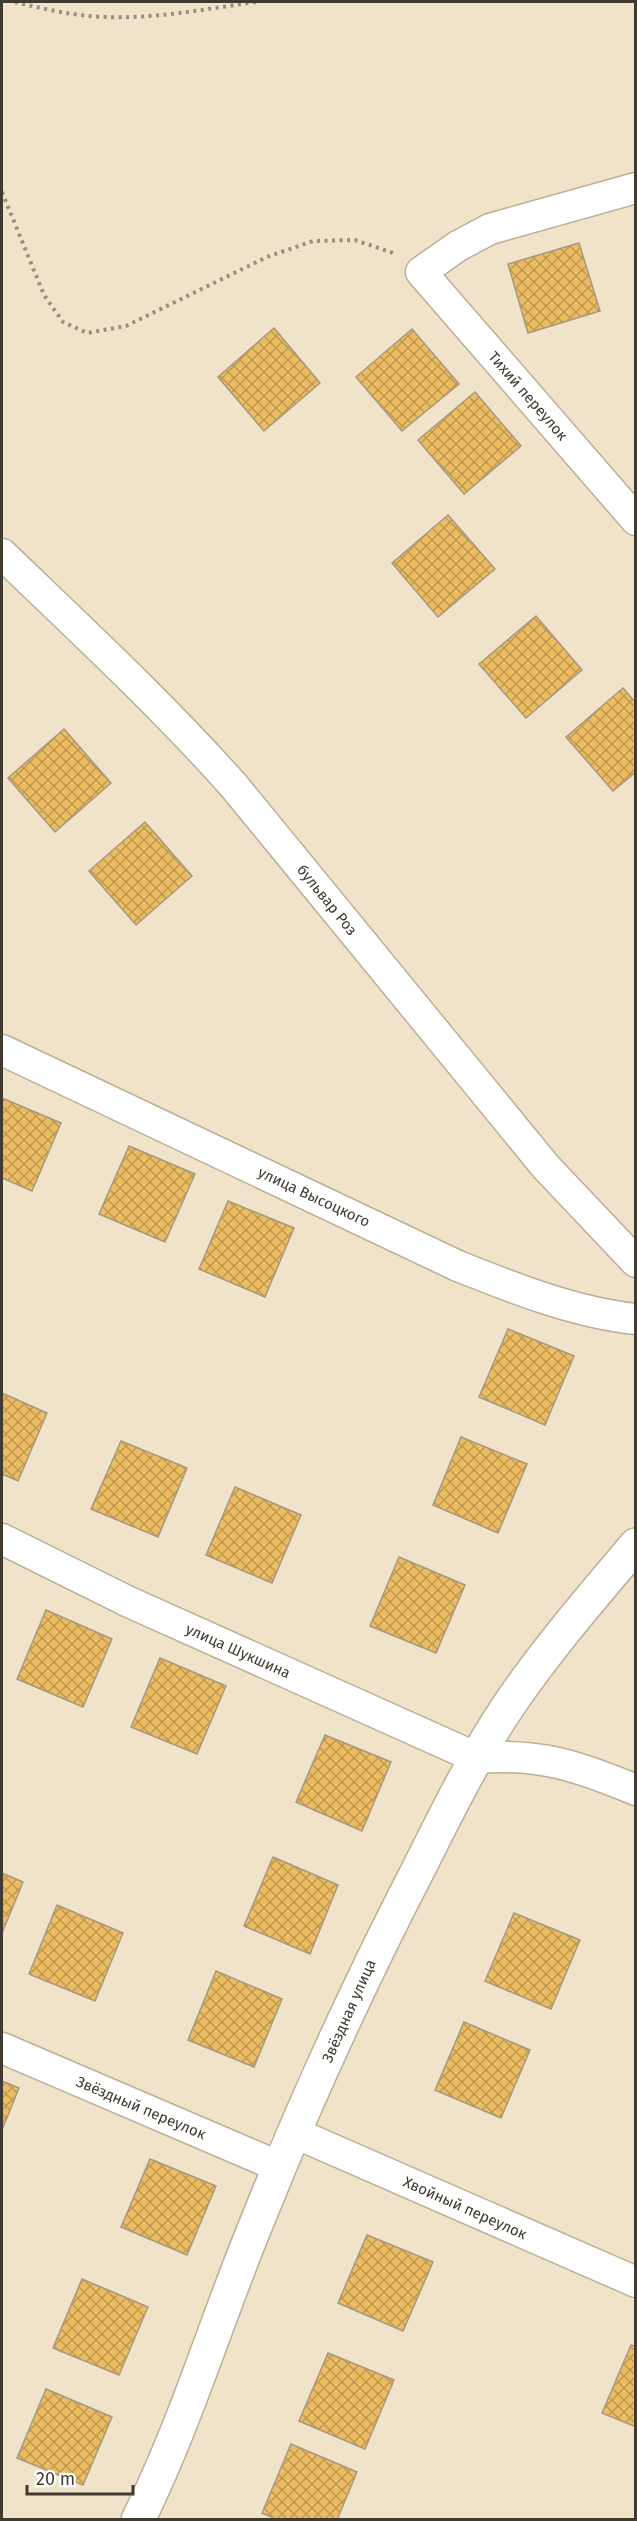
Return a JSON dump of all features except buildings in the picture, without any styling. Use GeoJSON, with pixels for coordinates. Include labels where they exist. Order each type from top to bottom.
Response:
{"type":"FeatureCollection","features":[{"type":"Feature","properties":{"kind":"street"},"geometry":{"type":"LineString","coordinates":[[421,272],[458,246],[490,229],[636,188]]}},
{"type":"Feature","properties":{"kind":"street","name":"Тихий переулок"},"geometry":{"type":"LineString","coordinates":[[421,272],[636,520]]}},
{"type":"Feature","properties":{"kind":"street","name":"бульвар Роз"},"geometry":{"type":"LineString","coordinates":[[2,554],[142,687],[190,736],[234,786],[539,1159],[636,1263]]}},
{"type":"Feature","properties":{"kind":"street","name":"улица Высоцкого"},"geometry":{"type":"LineString","coordinates":[[2,1050],[458,1266],[511,1288],[574,1306],[636,1319]]}},
{"type":"Feature","properties":{"kind":"street","name":"улица Шукшина"},"geometry":{"type":"LineString","coordinates":[[2,1539],[129,1602],[477,1758]]}},
{"type":"Feature","properties":{"kind":"street","name":"Звёздная улица"},"geometry":{"type":"LineString","coordinates":[[138,2520],[174,2444],[226,2299],[280,2167],[377,1948],[477,1758],[508,1707],[549,1650],[636,1545]]}},
{"type":"Feature","properties":{"kind":"street"},"geometry":{"type":"LineString","coordinates":[[477,1758],[511,1755],[543,1759],[593,1773],[636,1790]]}},
{"type":"Feature","properties":{"kind":"street","name":"Звёздный переулок"},"geometry":{"type":"LineString","coordinates":[[2,2048],[280,2167]]}},
{"type":"Feature","properties":{"kind":"street","name":"Хвойный переулок"},"geometry":{"type":"LineString","coordinates":[[295,2133],[636,2282]]}},
{"type":"Feature","properties":{"kind":"path"},"geometry":{"type":"LineString","coordinates":[[15,2],[51,10],[105,17],[166,14],[256,2]]}},
{"type":"Feature","properties":{"kind":"path"},"geometry":{"type":"LineString","coordinates":[[2,192],[44,295],[63,322],[87,333],[126,326],[267,257],[314,241],[355,240],[392,252],[421,272]]}}]}
